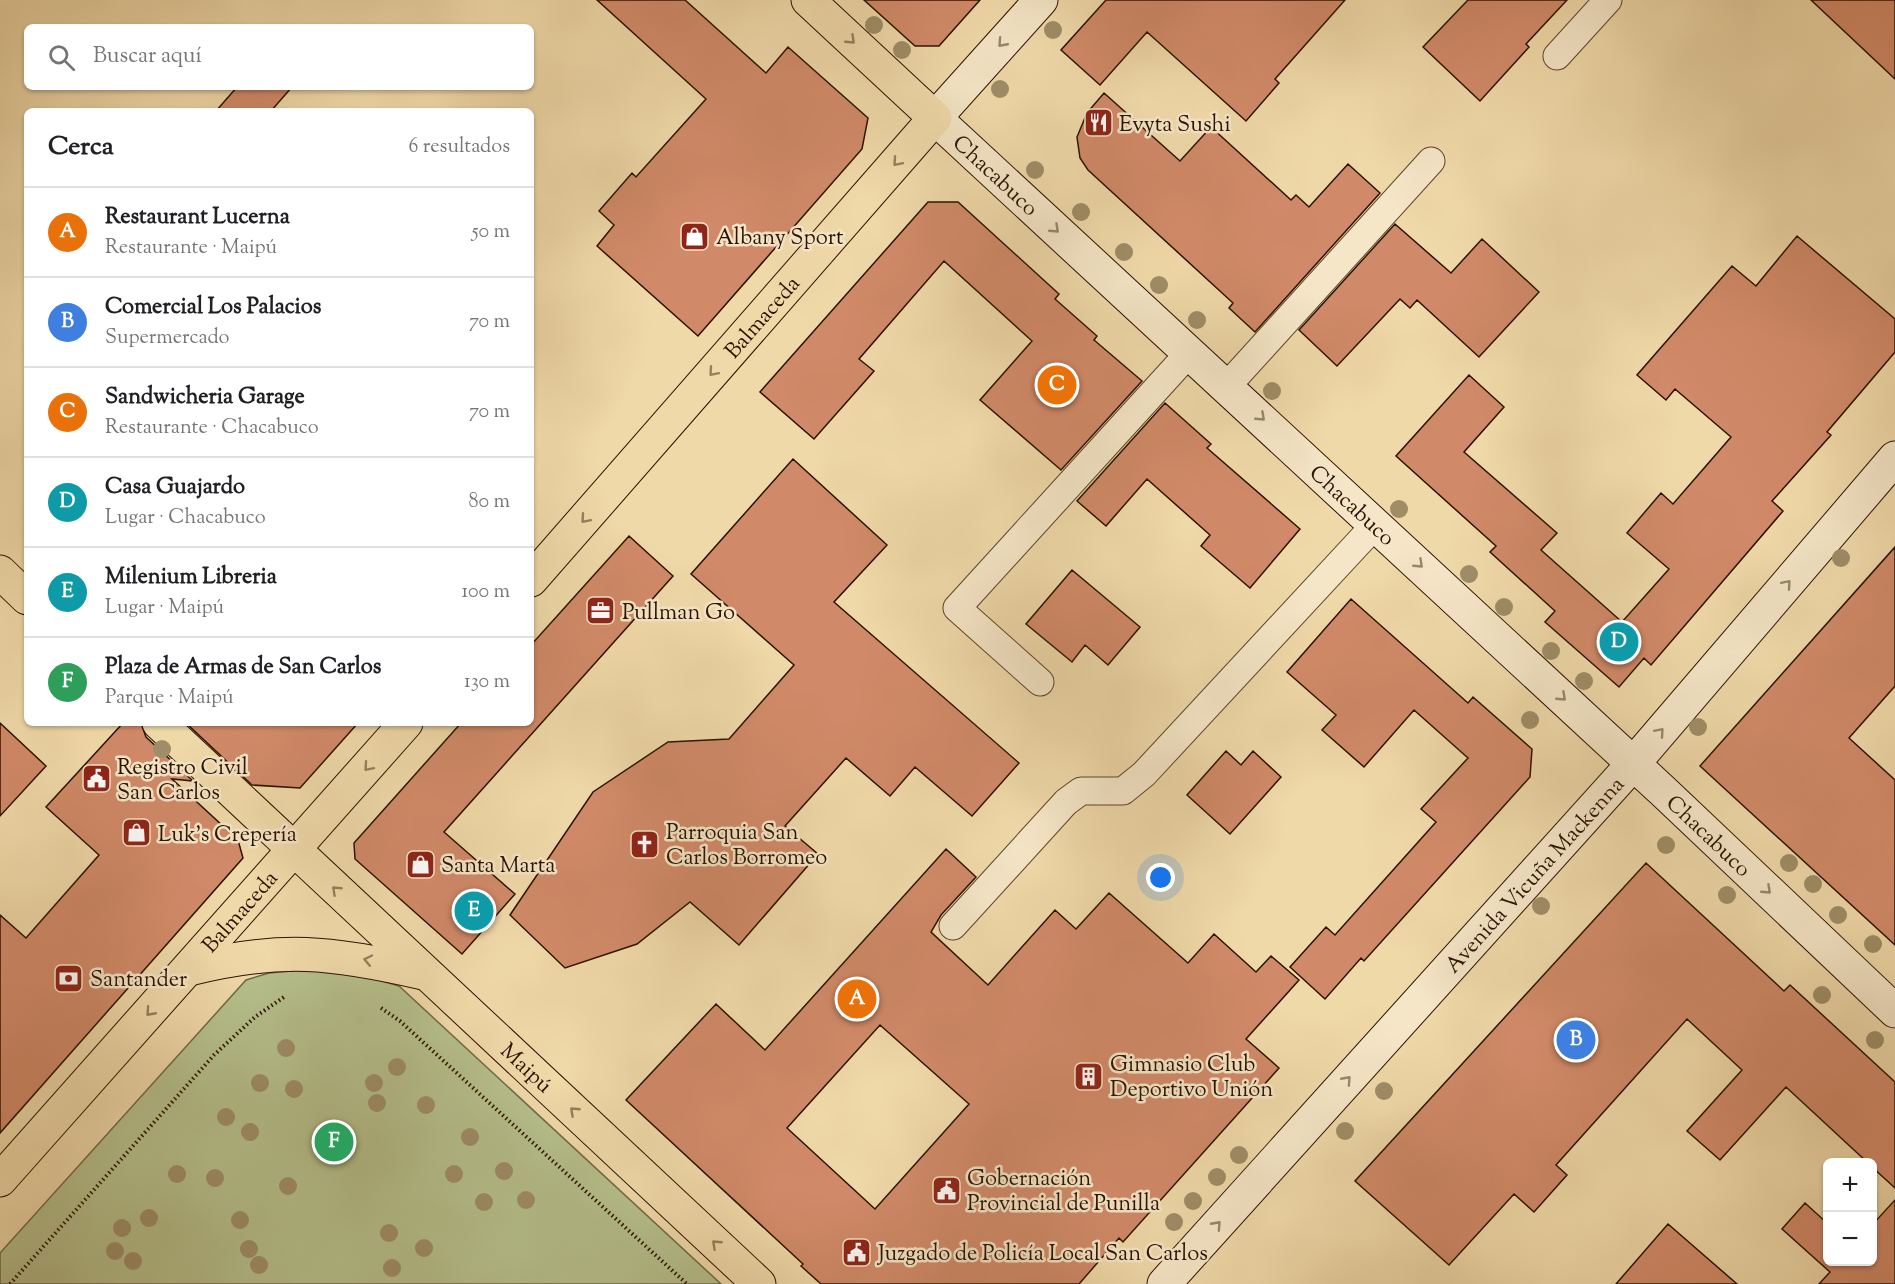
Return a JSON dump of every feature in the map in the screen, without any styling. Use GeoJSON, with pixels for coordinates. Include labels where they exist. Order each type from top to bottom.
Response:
{"type":"FeatureCollection","features":[{"type":"Feature","properties":{"kind":"main road","name":"Chacabuco"},"geometry":{"type":"LineString","coordinates":[[808,0],[1376,524],[1895,1011]]}},
{"type":"Feature","properties":{"kind":"main road","name":"Balmaceda"},"geometry":{"type":"LineString","coordinates":[[534,577],[1041,0]]}},
{"type":"Feature","properties":{"kind":"main road","name":"Avenida Vicuña Mackenna"},"geometry":{"type":"LineString","coordinates":[[1164,1284],[1632,764],[1895,458]]}},
{"type":"Feature","properties":{"kind":"main road"},"geometry":{"type":"LineString","coordinates":[[0,572],[24,595]]}},
{"type":"Feature","properties":{"kind":"main road","name":"Maipú"},"geometry":{"type":"LineString","coordinates":[[162,726],[759,1284]]}},
{"type":"Feature","properties":{"kind":"main road","name":"Balmaceda"},"geometry":{"type":"LineString","coordinates":[[0,1180],[403,726]]}},
{"type":"Feature","properties":{"kind":"main road"},"geometry":{"type":"LineString","coordinates":[[189,969],[231,958],[273,953],[325,954],[425,973]]}},
{"type":"Feature","properties":{"kind":"lane"},"geometry":{"type":"LineString","coordinates":[[1557,56],[1608,0]]}},
{"type":"Feature","properties":{"kind":"lane"},"geometry":{"type":"LineString","coordinates":[[1227,386],[1431,161]]}},
{"type":"Feature","properties":{"kind":"lane"},"geometry":{"type":"LineString","coordinates":[[1040,682],[957,608],[1190,352]]}},
{"type":"Feature","properties":{"kind":"lane"},"geometry":{"type":"LineString","coordinates":[[953,926],[1066,802],[1081,791],[1123,791],[1144,774],[1376,524]]}},
{"type":"Feature","properties":{"kind":"path"},"geometry":{"type":"LineString","coordinates":[[10,1284],[214,1055],[255,1017],[284,997],[294,994]]}},
{"type":"Feature","properties":{"kind":"path"},"geometry":{"type":"LineString","coordinates":[[371,1003],[400,1021],[687,1284]]}},
{"type":"Feature","properties":{"kind":"green space"},"geometry":{"type":"Polygon","coordinates":[[[311,969],[368,977],[399,986],[721,1284],[0,1284],[0,1253],[246,980],[269,973],[311,969]]]}},
{"type":"Feature","properties":{"kind":"building"},"geometry":{"type":"Polygon","coordinates":[[[597,0],[685,0],[766,73],[788,47],[868,118],[862,149],[698,336],[597,246],[614,225],[599,211],[632,173],[636,177],[706,99],[597,0]]]}},
{"type":"Feature","properties":{"kind":"building"},"geometry":{"type":"Polygon","coordinates":[[[864,0],[980,0],[939,46],[915,46],[864,0]]]}},
{"type":"Feature","properties":{"kind":"building"},"geometry":{"type":"Polygon","coordinates":[[[1106,0],[1345,0],[1275,79],[1279,83],[1246,121],[1147,32],[1100,85],[1061,50],[1106,0]]]}},
{"type":"Feature","properties":{"kind":"building"},"geometry":{"type":"Polygon","coordinates":[[[1468,0],[1567,0],[1526,44],[1529,47],[1480,101],[1423,47],[1468,0]]]}},
{"type":"Feature","properties":{"kind":"building"},"geometry":{"type":"Polygon","coordinates":[[[1811,0],[1895,0],[1895,79],[1811,0]]]}},
{"type":"Feature","properties":{"kind":"building"},"geometry":{"type":"Polygon","coordinates":[[[234,90],[289,90],[274,108],[219,108],[234,90]]]}},
{"type":"Feature","properties":{"kind":"building"},"geometry":{"type":"Polygon","coordinates":[[[1104,93],[1180,161],[1211,127],[1291,200],[1296,195],[1309,207],[1348,164],[1380,193],[1255,332],[1229,308],[1233,303],[1088,170],[1080,158],[1077,137],[1087,113],[1104,93]]]}},
{"type":"Feature","properties":{"kind":"building"},"geometry":{"type":"Polygon","coordinates":[[[928,202],[958,202],[1059,294],[1055,299],[1097,336],[1094,340],[1142,381],[1061,470],[980,400],[1032,341],[944,261],[859,359],[874,371],[814,439],[760,392],[928,202]]]}},
{"type":"Feature","properties":{"kind":"building"},"geometry":{"type":"Polygon","coordinates":[[[1395,224],[1451,273],[1482,239],[1539,292],[1479,357],[1417,300],[1410,308],[1400,299],[1337,366],[1299,330],[1395,224]]]}},
{"type":"Feature","properties":{"kind":"building"},"geometry":{"type":"Polygon","coordinates":[[[1797,236],[1895,319],[1895,352],[1827,432],[1831,435],[1772,501],[1783,511],[1651,665],[1644,658],[1619,687],[1545,622],[1555,611],[1490,552],[1496,546],[1396,456],[1469,375],[1504,407],[1464,452],[1557,533],[1541,550],[1622,622],[1669,569],[1627,533],[1661,493],[1673,504],[1731,437],[1675,389],[1666,400],[1637,375],[1732,266],[1756,286],[1797,236]]]}},
{"type":"Feature","properties":{"kind":"building"},"geometry":{"type":"Polygon","coordinates":[[[1165,403],[1211,444],[1207,448],[1300,529],[1250,588],[1201,546],[1210,535],[1147,479],[1106,526],[1077,501],[1165,403]]]}},
{"type":"Feature","properties":{"kind":"building"},"geometry":{"type":"Polygon","coordinates":[[[793,459],[887,545],[834,602],[1019,763],[972,816],[915,767],[890,796],[846,758],[785,826],[818,854],[739,945],[690,902],[637,944],[565,968],[510,915],[593,792],[668,742],[729,739],[794,665],[691,574],[793,459]]]}},
{"type":"Feature","properties":{"kind":"building"},"geometry":{"type":"Polygon","coordinates":[[[629,536],[673,576],[444,832],[515,894],[462,954],[355,859],[354,843],[458,726],[534,726],[534,642],[629,536]]]}},
{"type":"Feature","properties":{"kind":"building"},"geometry":{"type":"Polygon","coordinates":[[[1895,547],[1895,686],[1849,738],[1895,780],[1895,945],[1700,766],[1895,547]]]}},
{"type":"Feature","properties":{"kind":"building"},"geometry":{"type":"Polygon","coordinates":[[[1072,570],[1140,627],[1108,665],[1085,645],[1072,662],[1026,624],[1072,570]]]}},
{"type":"Feature","properties":{"kind":"building"},"geometry":{"type":"Polygon","coordinates":[[[1351,599],[1468,703],[1473,697],[1532,749],[1530,777],[1364,961],[1361,958],[1325,999],[1290,967],[1326,927],[1335,935],[1436,822],[1421,809],[1468,758],[1414,710],[1364,767],[1322,730],[1336,715],[1287,672],[1351,599]]]}},
{"type":"Feature","properties":{"kind":"building"},"geometry":{"type":"Polygon","coordinates":[[[0,723],[46,766],[0,816],[0,723]]]}},
{"type":"Feature","properties":{"kind":"building"},"geometry":{"type":"Polygon","coordinates":[[[120,726],[142,726],[146,737],[193,781],[172,779],[238,840],[243,858],[0,1133],[0,915],[26,938],[99,855],[46,807],[120,726]]]}},
{"type":"Feature","properties":{"kind":"building"},"geometry":{"type":"Polygon","coordinates":[[[189,726],[355,726],[300,788],[252,785],[189,726]]]}},
{"type":"Feature","properties":{"kind":"building"},"geometry":{"type":"Polygon","coordinates":[[[1226,751],[1241,765],[1253,751],[1281,777],[1230,834],[1187,795],[1226,751]]]}},
{"type":"Feature","properties":{"kind":"building"},"geometry":{"type":"Polygon","coordinates":[[[946,849],[976,877],[941,915],[931,932],[988,985],[1055,910],[1076,929],[1109,893],[1188,963],[1214,934],[1256,972],[1271,956],[1299,980],[1246,1039],[1279,1068],[1123,1242],[1119,1238],[1079,1284],[821,1284],[801,1266],[803,1264],[626,1100],[716,1004],[765,1050],[946,849]],[[880,1025],[787,1128],[875,1209],[969,1104],[880,1025]]]}},
{"type":"Feature","properties":{"kind":"building"},"geometry":{"type":"Polygon","coordinates":[[[1646,863],[1784,991],[1790,985],[1895,1082],[1895,1188],[1877,1172],[1877,1158],[1863,1158],[1786,1087],[1720,1160],[1687,1131],[1742,1070],[1687,1019],[1556,1165],[1567,1175],[1534,1212],[1514,1194],[1449,1265],[1355,1181],[1646,863]]]}},
{"type":"Feature","properties":{"kind":"building"},"geometry":{"type":"Polygon","coordinates":[[[1895,1200],[1895,1284],[1819,1284],[1830,1272],[1823,1266],[1877,1266],[1877,1220],[1895,1200]]]}},
{"type":"Feature","properties":{"kind":"building"},"geometry":{"type":"Polygon","coordinates":[[[1805,1203],[1823,1219],[1823,1266],[1782,1229],[1805,1203]]]}},
{"type":"Feature","properties":{"kind":"building"},"geometry":{"type":"Polygon","coordinates":[[[1668,1224],[1737,1284],[1616,1284],[1668,1224]]]}},
{"type":"Feature","properties":{"kind":"place","name":"Evyta Sushi"},"geometry":{"type":"Point","coordinates":[1098,123]}},
{"type":"Feature","properties":{"kind":"place","name":"Albany Sport"},"geometry":{"type":"Point","coordinates":[695,236]}},
{"type":"Feature","properties":{"kind":"place","name":"Sandwicheria Garage"},"geometry":{"type":"Point","coordinates":[1057,385]}},
{"type":"Feature","properties":{"kind":"place","name":"Pullman Go"},"geometry":{"type":"Point","coordinates":[601,611]}},
{"type":"Feature","properties":{"kind":"place","name":"Casa Guajardo"},"geometry":{"type":"Point","coordinates":[1619,642]}},
{"type":"Feature","properties":{"kind":"place","name":"Registro Civil San Carlos"},"geometry":{"type":"Point","coordinates":[96,779]}},
{"type":"Feature","properties":{"kind":"place","name":"Luk's Crepería"},"geometry":{"type":"Point","coordinates":[137,833]}},
{"type":"Feature","properties":{"kind":"place","name":"Parroquia San Carlos Borromeo"},"geometry":{"type":"Point","coordinates":[645,844]}},
{"type":"Feature","properties":{"kind":"place","name":"Santa Marta"},"geometry":{"type":"Point","coordinates":[420,864]}},
{"type":"Feature","properties":{"kind":"place","name":"Milenium Libreria"},"geometry":{"type":"Point","coordinates":[474,911]}},
{"type":"Feature","properties":{"kind":"place","name":"Santander"},"geometry":{"type":"Point","coordinates":[69,978]}},
{"type":"Feature","properties":{"kind":"place","name":"Restaurant Lucerna"},"geometry":{"type":"Point","coordinates":[857,999]}},
{"type":"Feature","properties":{"kind":"place","name":"Comercial Los Palacios"},"geometry":{"type":"Point","coordinates":[1576,1040]}},
{"type":"Feature","properties":{"kind":"place","name":"Gimnasio Club Deportivo Unión"},"geometry":{"type":"Point","coordinates":[1089,1076]}},
{"type":"Feature","properties":{"kind":"place","name":"Plaza de Armas de San Carlos"},"geometry":{"type":"Point","coordinates":[334,1142]}},
{"type":"Feature","properties":{"kind":"place","name":"Gobernación Provincial de Punilla"},"geometry":{"type":"Point","coordinates":[946,1190]}},
{"type":"Feature","properties":{"kind":"place","name":"Juzgado de Policía Local San Carlos"},"geometry":{"type":"Point","coordinates":[857,1252]}}]}
